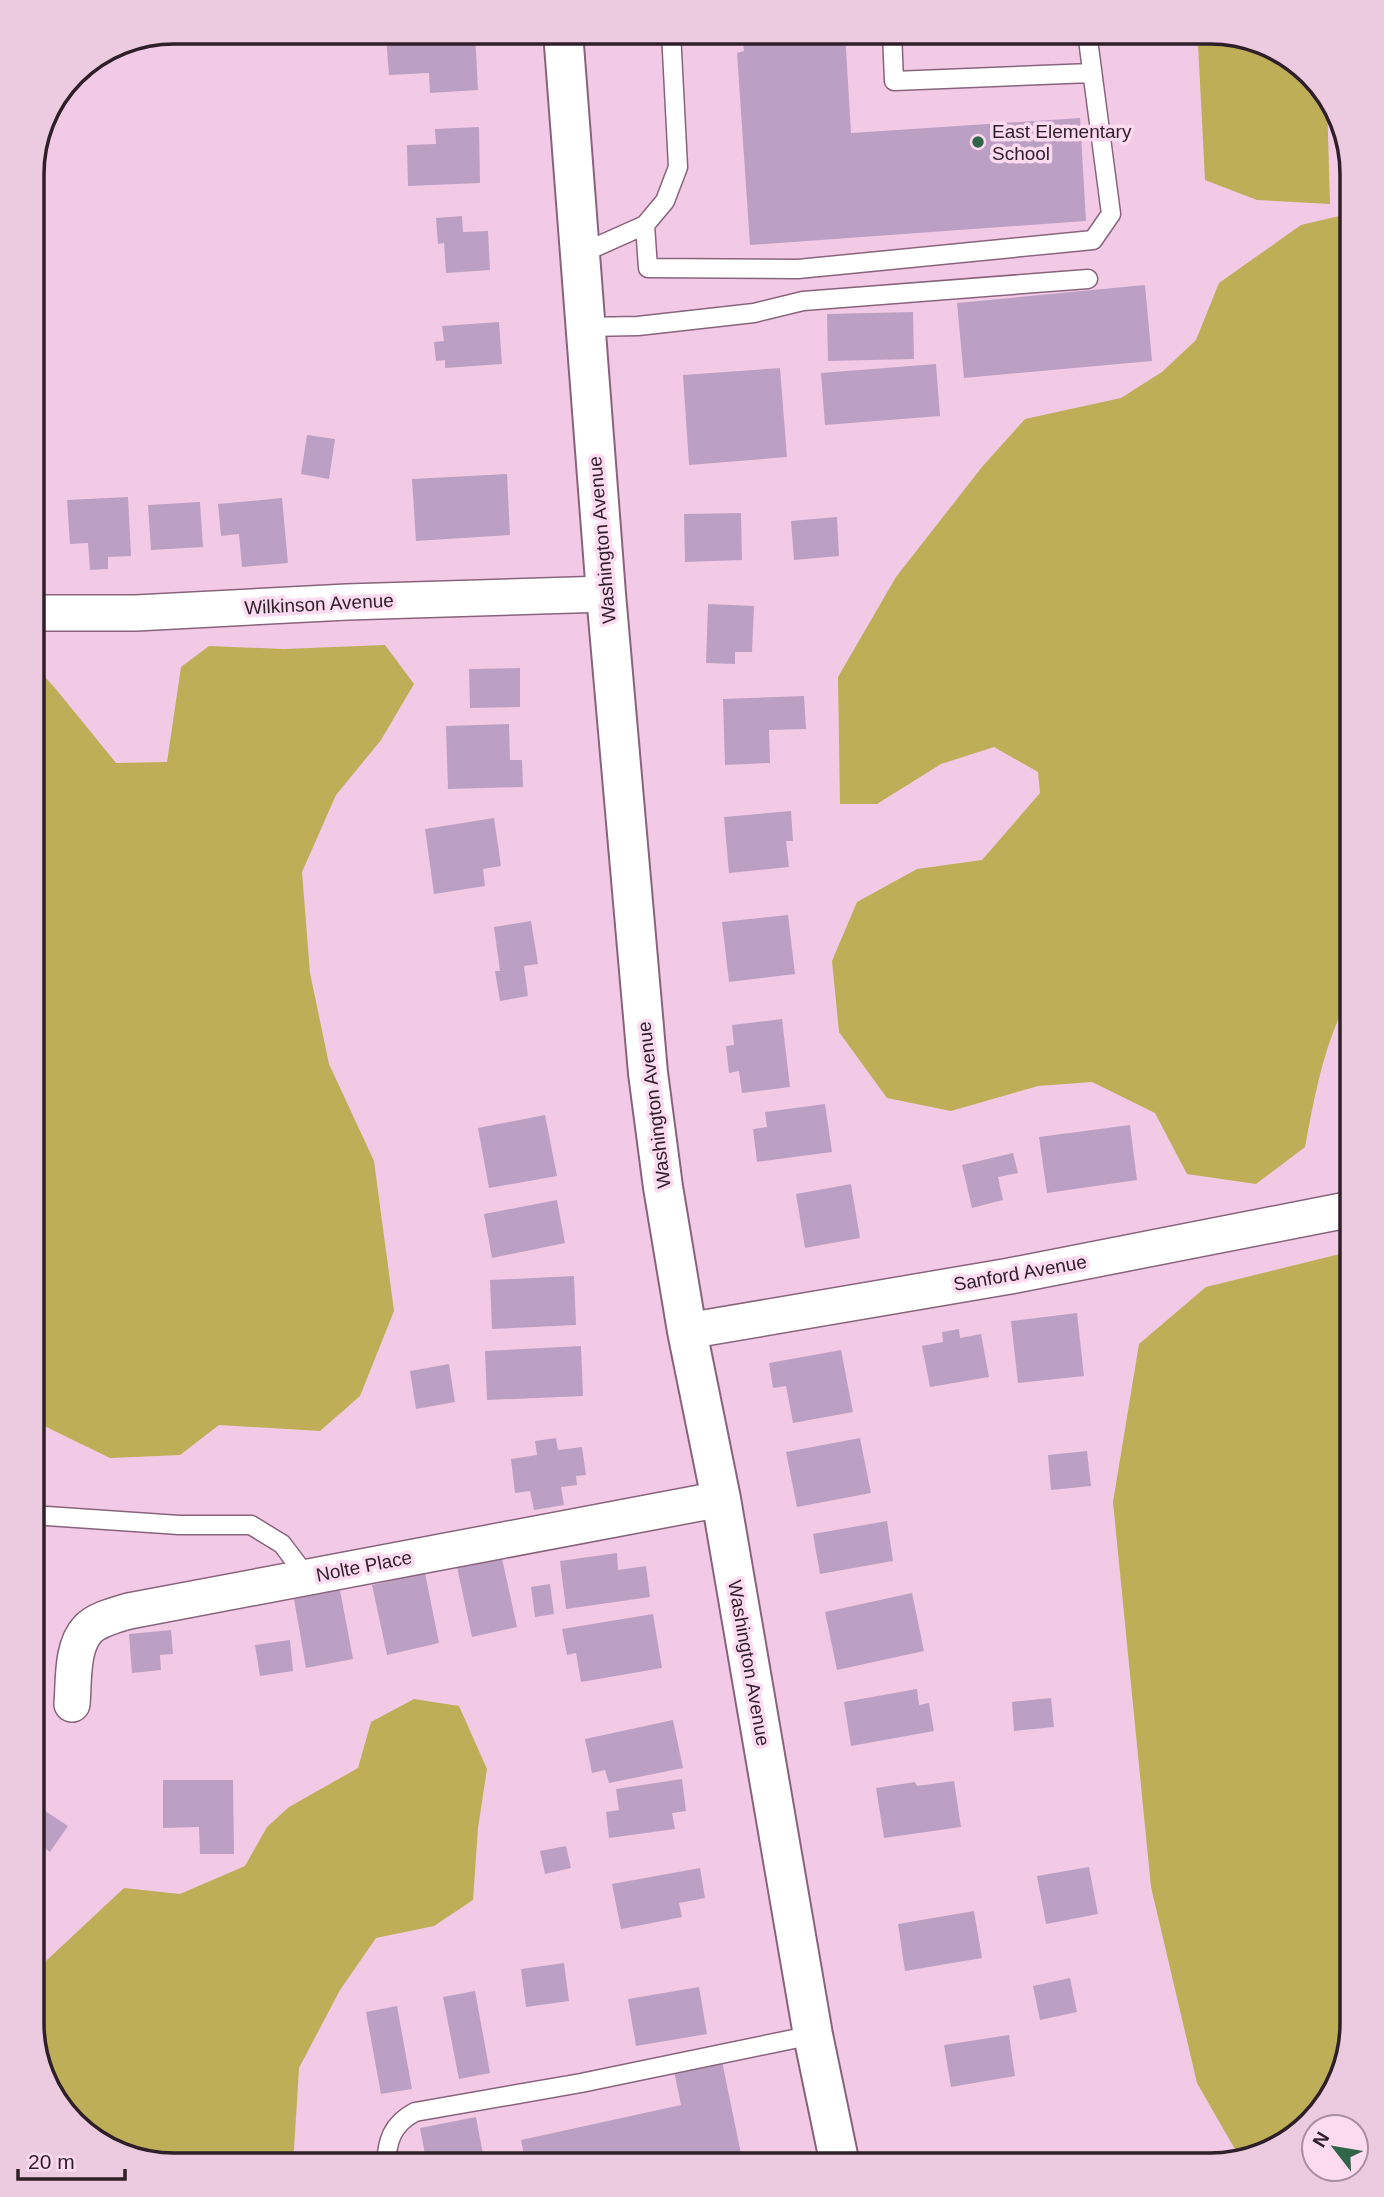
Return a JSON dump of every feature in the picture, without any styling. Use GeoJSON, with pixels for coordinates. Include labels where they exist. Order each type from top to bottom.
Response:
{"type":"FeatureCollection","features":[{"type":"Feature","properties":{"kind":"main road","name":"Washington Avenue"},"geometry":{"type":"LineString","coordinates":[[564,44],[606,594],[648,1073],[663,1187],[687,1331],[721,1499],[814,2035],[838,2153]]}},
{"type":"Feature","properties":{"kind":"street","name":"Wilkinson Avenue"},"geometry":{"type":"LineString","coordinates":[[44,613],[136,612],[606,594]]}},
{"type":"Feature","properties":{"kind":"street","name":"Sanford Avenue"},"geometry":{"type":"LineString","coordinates":[[687,1331],[1010,1276],[1340,1212]]}},
{"type":"Feature","properties":{"kind":"street","name":"Nolte Place"},"geometry":{"type":"LineString","coordinates":[[72,1704],[78,1647],[89,1629],[107,1618],[129,1611],[721,1499]]}},
{"type":"Feature","properties":{"kind":"lane"},"geometry":{"type":"LineString","coordinates":[[580,254],[645,225],[665,201],[678,167],[672,44]]}},
{"type":"Feature","properties":{"kind":"lane"},"geometry":{"type":"LineString","coordinates":[[892,44],[894,82],[1091,73]]}},
{"type":"Feature","properties":{"kind":"lane"},"geometry":{"type":"LineString","coordinates":[[645,225],[648,268],[798,269],[1093,240],[1111,214],[1088,44]]}},
{"type":"Feature","properties":{"kind":"lane"},"geometry":{"type":"LineString","coordinates":[[586,327],[638,326],[754,313],[803,301],[1088,279]]}},
{"type":"Feature","properties":{"kind":"lane"},"geometry":{"type":"LineString","coordinates":[[44,1516],[179,1525],[251,1525],[282,1544],[307,1577]]}},
{"type":"Feature","properties":{"kind":"lane"},"geometry":{"type":"LineString","coordinates":[[387,2153],[391,2132],[402,2119],[415,2112],[581,2083],[814,2035]]}},
{"type":"Feature","properties":{"kind":"shaded area"},"geometry":{"type":"Polygon","coordinates":[[[1198,44],[1236,46],[1268,57],[1296,76],[1308,88],[1327,116],[1330,204],[1257,200],[1205,180],[1198,44]]]}},
{"type":"Feature","properties":{"kind":"shaded area"},"geometry":{"type":"Polygon","coordinates":[[[1340,216],[1340,1016],[1317,1087],[1305,1147],[1256,1184],[1187,1174],[1155,1113],[1092,1082],[1038,1086],[951,1111],[887,1098],[839,1032],[832,961],[857,902],[917,869],[982,860],[1040,793],[1038,772],[994,747],[941,764],[877,804],[840,804],[838,677],[896,577],[982,467],[1025,419],[1121,398],[1162,372],[1196,340],[1219,283],[1301,225],[1340,216]]]}},
{"type":"Feature","properties":{"kind":"shaded area"},"geometry":{"type":"Polygon","coordinates":[[[385,645],[414,684],[381,740],[336,795],[302,872],[310,973],[329,1064],[374,1161],[394,1311],[360,1396],[320,1431],[219,1425],[180,1455],[110,1458],[44,1426],[44,676],[116,763],[167,762],[181,667],[209,646],[284,649],[385,645]]]}},
{"type":"Feature","properties":{"kind":"shaded area"},"geometry":{"type":"Polygon","coordinates":[[[1340,1254],[1339,2041],[1330,2073],[1308,2109],[1300,2113],[1296,2121],[1268,2140],[1236,2151],[1197,2083],[1151,1887],[1113,1502],[1139,1344],[1206,1287],[1340,1254]]]}},
{"type":"Feature","properties":{"kind":"shaded area"},"geometry":{"type":"Polygon","coordinates":[[[414,1699],[459,1706],[487,1769],[478,1828],[473,1900],[434,1926],[376,1938],[340,1990],[299,2068],[294,2153],[165,2153],[132,2146],[101,2131],[76,2109],[66,2096],[51,2065],[44,2032],[44,1963],[124,1888],[180,1894],[245,1866],[267,1827],[289,1807],[358,1768],[371,1722],[414,1699]]]}},
{"type":"Feature","properties":{"kind":"building"},"geometry":{"type":"Polygon","coordinates":[[[387,44],[476,44],[478,90],[430,93],[429,73],[389,75],[387,44]]]}},
{"type":"Feature","properties":{"kind":"building","name":"East Elementary School"},"geometry":{"type":"Polygon","coordinates":[[[743,44],[846,44],[851,133],[1080,118],[1086,221],[750,245],[737,53],[744,51],[743,44]]]}},
{"type":"Feature","properties":{"kind":"building"},"geometry":{"type":"Polygon","coordinates":[[[479,127],[480,183],[408,186],[407,145],[436,144],[435,129],[479,127]]]}},
{"type":"Feature","properties":{"kind":"building"},"geometry":{"type":"Polygon","coordinates":[[[462,216],[463,232],[488,231],[490,270],[446,273],[444,243],[438,244],[436,218],[462,216]]]}},
{"type":"Feature","properties":{"kind":"building"},"geometry":{"type":"Polygon","coordinates":[[[1145,285],[1152,361],[964,378],[957,303],[1145,285]]]}},
{"type":"Feature","properties":{"kind":"building"},"geometry":{"type":"Polygon","coordinates":[[[913,312],[914,359],[828,361],[827,314],[913,312]]]}},
{"type":"Feature","properties":{"kind":"building"},"geometry":{"type":"Polygon","coordinates":[[[499,322],[502,364],[445,368],[445,360],[436,361],[434,342],[444,341],[442,326],[499,322]]]}},
{"type":"Feature","properties":{"kind":"building"},"geometry":{"type":"Polygon","coordinates":[[[936,364],[940,416],[825,425],[821,373],[936,364]]]}},
{"type":"Feature","properties":{"kind":"building"},"geometry":{"type":"Polygon","coordinates":[[[780,368],[787,457],[689,465],[683,375],[780,368]]]}},
{"type":"Feature","properties":{"kind":"building"},"geometry":{"type":"Polygon","coordinates":[[[307,435],[335,439],[329,479],[301,474],[307,435]]]}},
{"type":"Feature","properties":{"kind":"building"},"geometry":{"type":"Polygon","coordinates":[[[507,474],[510,535],[416,541],[412,479],[507,474]]]}},
{"type":"Feature","properties":{"kind":"building"},"geometry":{"type":"Polygon","coordinates":[[[128,497],[131,556],[108,557],[108,569],[90,570],[88,543],[70,544],[67,500],[128,497]]]}},
{"type":"Feature","properties":{"kind":"building"},"geometry":{"type":"Polygon","coordinates":[[[282,498],[288,563],[242,567],[239,534],[221,536],[218,504],[282,498]]]}},
{"type":"Feature","properties":{"kind":"building"},"geometry":{"type":"Polygon","coordinates":[[[200,502],[203,547],[151,550],[148,505],[200,502]]]}},
{"type":"Feature","properties":{"kind":"building"},"geometry":{"type":"Polygon","coordinates":[[[741,513],[742,560],[685,562],[684,514],[741,513]]]}},
{"type":"Feature","properties":{"kind":"building"},"geometry":{"type":"Polygon","coordinates":[[[837,517],[839,556],[794,560],[791,521],[837,517]]]}},
{"type":"Feature","properties":{"kind":"building"},"geometry":{"type":"Polygon","coordinates":[[[708,604],[754,606],[752,652],[735,652],[735,664],[706,663],[708,604]]]}},
{"type":"Feature","properties":{"kind":"building"},"geometry":{"type":"Polygon","coordinates":[[[520,668],[520,707],[470,708],[469,669],[520,668]]]}},
{"type":"Feature","properties":{"kind":"building"},"geometry":{"type":"Polygon","coordinates":[[[804,696],[806,729],[769,730],[770,763],[725,765],[723,699],[804,696]]]}},
{"type":"Feature","properties":{"kind":"building"},"geometry":{"type":"Polygon","coordinates":[[[509,724],[510,760],[522,760],[523,787],[448,789],[446,726],[509,724]]]}},
{"type":"Feature","properties":{"kind":"building"},"geometry":{"type":"Polygon","coordinates":[[[791,811],[793,841],[786,841],[789,867],[729,873],[724,817],[791,811]]]}},
{"type":"Feature","properties":{"kind":"building"},"geometry":{"type":"Polygon","coordinates":[[[494,818],[501,866],[483,869],[485,886],[434,894],[425,829],[494,818]]]}},
{"type":"Feature","properties":{"kind":"building"},"geometry":{"type":"Polygon","coordinates":[[[788,915],[795,974],[729,982],[722,922],[788,915]]]}},
{"type":"Feature","properties":{"kind":"building"},"geometry":{"type":"Polygon","coordinates":[[[531,921],[538,964],[524,966],[528,996],[500,1001],[495,971],[500,971],[494,927],[531,921]]]}},
{"type":"Feature","properties":{"kind":"building"},"geometry":{"type":"Polygon","coordinates":[[[782,1019],[790,1087],[742,1093],[739,1071],[729,1073],[726,1046],[734,1045],[732,1025],[782,1019]]]}},
{"type":"Feature","properties":{"kind":"building"},"geometry":{"type":"Polygon","coordinates":[[[825,1104],[832,1152],[757,1162],[753,1129],[767,1127],[765,1112],[825,1104]]]}},
{"type":"Feature","properties":{"kind":"building"},"geometry":{"type":"Polygon","coordinates":[[[545,1115],[557,1176],[489,1188],[478,1128],[545,1115]]]}},
{"type":"Feature","properties":{"kind":"building"},"geometry":{"type":"Polygon","coordinates":[[[1130,1125],[1137,1180],[1047,1193],[1039,1137],[1130,1125]]]}},
{"type":"Feature","properties":{"kind":"building"},"geometry":{"type":"Polygon","coordinates":[[[1013,1153],[1018,1173],[998,1177],[1003,1200],[972,1208],[962,1165],[1013,1153]]]}},
{"type":"Feature","properties":{"kind":"building"},"geometry":{"type":"Polygon","coordinates":[[[851,1184],[860,1238],[805,1248],[796,1194],[851,1184]]]}},
{"type":"Feature","properties":{"kind":"building"},"geometry":{"type":"Polygon","coordinates":[[[557,1200],[565,1243],[492,1258],[484,1214],[557,1200]]]}},
{"type":"Feature","properties":{"kind":"building"},"geometry":{"type":"Polygon","coordinates":[[[574,1276],[576,1325],[492,1329],[490,1280],[574,1276]]]}},
{"type":"Feature","properties":{"kind":"building"},"geometry":{"type":"Polygon","coordinates":[[[1077,1313],[1084,1376],[1018,1383],[1011,1321],[1077,1313]]]}},
{"type":"Feature","properties":{"kind":"building"},"geometry":{"type":"Polygon","coordinates":[[[959,1329],[960,1338],[981,1334],[989,1377],[930,1387],[922,1346],[943,1342],[942,1332],[959,1329]]]}},
{"type":"Feature","properties":{"kind":"building"},"geometry":{"type":"Polygon","coordinates":[[[581,1346],[583,1396],[487,1400],[485,1351],[581,1346]]]}},
{"type":"Feature","properties":{"kind":"building"},"geometry":{"type":"Polygon","coordinates":[[[841,1350],[853,1412],[793,1423],[786,1386],[773,1388],[769,1363],[841,1350]]]}},
{"type":"Feature","properties":{"kind":"building"},"geometry":{"type":"Polygon","coordinates":[[[449,1364],[455,1402],[416,1409],[410,1371],[449,1364]]]}},
{"type":"Feature","properties":{"kind":"building"},"geometry":{"type":"Polygon","coordinates":[[[556,1438],[558,1450],[582,1447],[586,1475],[576,1476],[577,1485],[561,1487],[564,1505],[534,1510],[530,1491],[515,1493],[511,1459],[537,1455],[535,1441],[556,1438]]]}},
{"type":"Feature","properties":{"kind":"building"},"geometry":{"type":"Polygon","coordinates":[[[860,1438],[871,1493],[797,1507],[786,1452],[860,1438]]]}},
{"type":"Feature","properties":{"kind":"building"},"geometry":{"type":"Polygon","coordinates":[[[1087,1451],[1091,1486],[1051,1490],[1048,1455],[1087,1451]]]}},
{"type":"Feature","properties":{"kind":"building"},"geometry":{"type":"Polygon","coordinates":[[[887,1521],[893,1561],[820,1574],[813,1534],[887,1521]]]}},
{"type":"Feature","properties":{"kind":"building"},"geometry":{"type":"Polygon","coordinates":[[[617,1553],[618,1570],[646,1566],[650,1597],[566,1609],[560,1561],[617,1553]]]}},
{"type":"Feature","properties":{"kind":"building"},"geometry":{"type":"Polygon","coordinates":[[[502,1558],[517,1627],[472,1637],[457,1567],[502,1558]]]}},
{"type":"Feature","properties":{"kind":"building"},"geometry":{"type":"Polygon","coordinates":[[[425,1573],[439,1643],[387,1655],[372,1585],[425,1573]]]}},
{"type":"Feature","properties":{"kind":"building"},"geometry":{"type":"Polygon","coordinates":[[[550,1584],[554,1614],[535,1617],[531,1587],[550,1584]]]}},
{"type":"Feature","properties":{"kind":"building"},"geometry":{"type":"Polygon","coordinates":[[[340,1590],[353,1659],[306,1668],[294,1599],[340,1590]]]}},
{"type":"Feature","properties":{"kind":"building"},"geometry":{"type":"Polygon","coordinates":[[[912,1593],[924,1651],[837,1670],[825,1612],[912,1593]]]}},
{"type":"Feature","properties":{"kind":"building"},"geometry":{"type":"Polygon","coordinates":[[[653,1614],[662,1668],[581,1682],[576,1653],[567,1655],[562,1629],[653,1614]]]}},
{"type":"Feature","properties":{"kind":"building"},"geometry":{"type":"Polygon","coordinates":[[[171,1630],[173,1654],[160,1655],[161,1670],[132,1673],[129,1634],[171,1630]]]}},
{"type":"Feature","properties":{"kind":"building"},"geometry":{"type":"Polygon","coordinates":[[[290,1640],[293,1671],[260,1676],[255,1645],[290,1640]]]}},
{"type":"Feature","properties":{"kind":"building"},"geometry":{"type":"Polygon","coordinates":[[[917,1689],[919,1705],[929,1703],[934,1731],[851,1746],[844,1702],[917,1689]]]}},
{"type":"Feature","properties":{"kind":"building"},"geometry":{"type":"Polygon","coordinates":[[[1051,1698],[1054,1727],[1014,1731],[1012,1702],[1051,1698]]]}},
{"type":"Feature","properties":{"kind":"building"},"geometry":{"type":"Polygon","coordinates":[[[673,1720],[683,1768],[609,1783],[605,1770],[592,1773],[585,1739],[673,1720]]]}},
{"type":"Feature","properties":{"kind":"building"},"geometry":{"type":"Polygon","coordinates":[[[682,1779],[686,1811],[672,1813],[675,1829],[609,1838],[606,1812],[619,1810],[616,1789],[682,1779]]]}},
{"type":"Feature","properties":{"kind":"building"},"geometry":{"type":"Polygon","coordinates":[[[163,1780],[233,1780],[234,1854],[200,1854],[199,1827],[163,1828],[163,1780]]]}},
{"type":"Feature","properties":{"kind":"building"},"geometry":{"type":"Polygon","coordinates":[[[954,1781],[961,1827],[884,1838],[876,1788],[915,1782],[917,1786],[954,1781]]]}},
{"type":"Feature","properties":{"kind":"building"},"geometry":{"type":"Polygon","coordinates":[[[44,1810],[68,1826],[50,1852],[44,1848],[44,1810]]]}},
{"type":"Feature","properties":{"kind":"building"},"geometry":{"type":"Polygon","coordinates":[[[566,1846],[571,1868],[545,1874],[540,1851],[566,1846]]]}},
{"type":"Feature","properties":{"kind":"building"},"geometry":{"type":"Polygon","coordinates":[[[1089,1867],[1098,1914],[1046,1924],[1037,1876],[1089,1867]]]}},
{"type":"Feature","properties":{"kind":"building"},"geometry":{"type":"Polygon","coordinates":[[[700,1868],[705,1898],[679,1903],[682,1917],[621,1929],[612,1884],[700,1868]]]}},
{"type":"Feature","properties":{"kind":"building"},"geometry":{"type":"Polygon","coordinates":[[[974,1911],[982,1958],[905,1971],[898,1924],[974,1911]]]}},
{"type":"Feature","properties":{"kind":"building"},"geometry":{"type":"Polygon","coordinates":[[[564,1963],[569,2001],[526,2007],[521,1969],[564,1963]]]}},
{"type":"Feature","properties":{"kind":"building"},"geometry":{"type":"Polygon","coordinates":[[[1070,1978],[1077,2012],[1040,2020],[1033,1986],[1070,1978]]]}},
{"type":"Feature","properties":{"kind":"building"},"geometry":{"type":"Polygon","coordinates":[[[699,1987],[707,2034],[636,2046],[628,1999],[699,1987]]]}},
{"type":"Feature","properties":{"kind":"building"},"geometry":{"type":"Polygon","coordinates":[[[475,1991],[490,2073],[459,2079],[443,1997],[475,1991]]]}},
{"type":"Feature","properties":{"kind":"building"},"geometry":{"type":"Polygon","coordinates":[[[397,2006],[412,2089],[381,2094],[366,2012],[397,2006]]]}},
{"type":"Feature","properties":{"kind":"building"},"geometry":{"type":"Polygon","coordinates":[[[1009,2035],[1015,2076],[951,2087],[944,2045],[1009,2035]]]}},
{"type":"Feature","properties":{"kind":"building"},"geometry":{"type":"Polygon","coordinates":[[[722,2061],[741,2153],[524,2153],[521,2140],[681,2105],[674,2071],[722,2061]]]}},
{"type":"Feature","properties":{"kind":"building"},"geometry":{"type":"Polygon","coordinates":[[[476,2117],[483,2153],[425,2153],[420,2128],[476,2117]]]}},
{"type":"Feature","properties":{"kind":"place","name":"East Elementary School"},"geometry":{"type":"Point","coordinates":[978,142]}}]}
